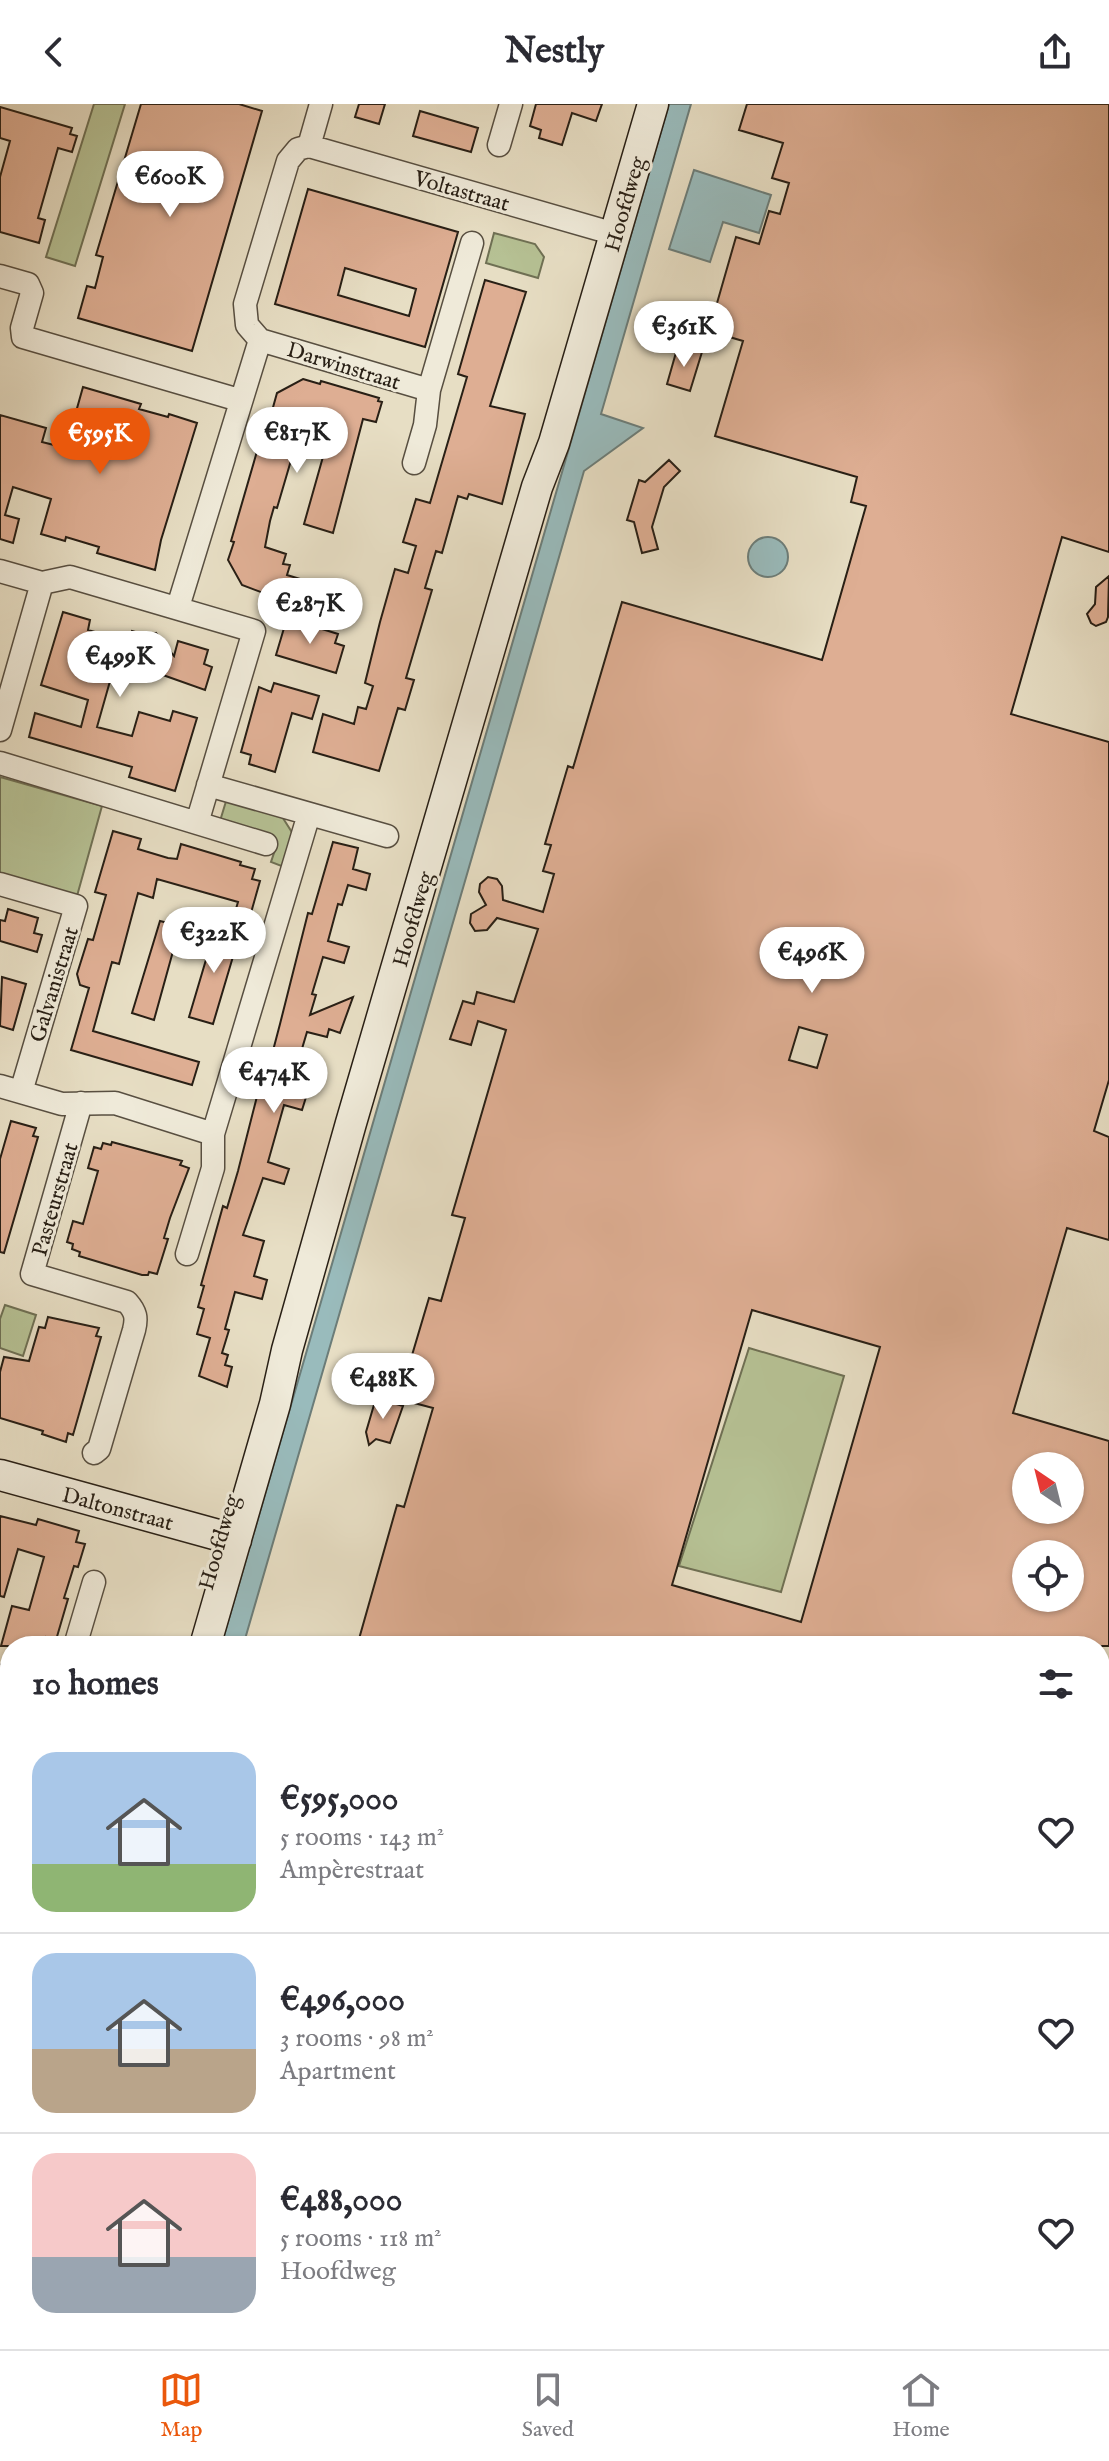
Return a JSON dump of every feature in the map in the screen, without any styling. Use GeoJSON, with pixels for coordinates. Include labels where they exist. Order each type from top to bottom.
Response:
{"type":"FeatureCollection","features":[{"type":"Feature","properties":{"kind":"main road","name":"Hoofdweg"},"geometry":{"type":"LineString","coordinates":[[192,1636],[275,1404],[287,1350],[537,487],[554,443],[638,104]]}},
{"type":"Feature","properties":{"kind":"main road","name":"Hoofdweg"},"geometry":{"type":"LineString","coordinates":[[607,232],[653,104]]}},
{"type":"Feature","properties":{"kind":"main road","name":"Daltonstraat"},"geometry":{"type":"LineString","coordinates":[[0,1475],[228,1538]]}},
{"type":"Feature","properties":{"kind":"main road","name":"Hoofdweg"},"geometry":{"type":"LineString","coordinates":[[207,1636],[228,1538]]}},
{"type":"Feature","properties":{"kind":"street"},"geometry":{"type":"LineString","coordinates":[[178,607],[239,400],[260,340],[247,325],[245,304],[288,161],[298,149],[309,146],[321,104]]}},
{"type":"Feature","properties":{"kind":"street"},"geometry":{"type":"LineString","coordinates":[[499,145],[511,104]]}},
{"type":"Feature","properties":{"kind":"street","name":"Voltastraat"},"geometry":{"type":"LineString","coordinates":[[309,146],[607,232]]}},
{"type":"Feature","properties":{"kind":"street","name":"Darwinstraat"},"geometry":{"type":"LineString","coordinates":[[414,463],[425,425],[429,390],[472,243]]}},
{"type":"Feature","properties":{"kind":"street"},"geometry":{"type":"LineString","coordinates":[[0,276],[28,284],[32,293],[22,328],[23,337],[239,400]]}},
{"type":"Feature","properties":{"kind":"street","name":"Darwinstraat"},"geometry":{"type":"LineString","coordinates":[[260,340],[429,390]]}},
{"type":"Feature","properties":{"kind":"street"},"geometry":{"type":"LineString","coordinates":[[0,571],[42,583],[70,577],[254,631],[197,823]]}},
{"type":"Feature","properties":{"kind":"street"},"geometry":{"type":"LineString","coordinates":[[0,730],[42,583]]}},
{"type":"Feature","properties":{"kind":"street"},"geometry":{"type":"LineString","coordinates":[[0,763],[266,844]]}},
{"type":"Feature","properties":{"kind":"street"},"geometry":{"type":"LineString","coordinates":[[208,785],[387,836]]}},
{"type":"Feature","properties":{"kind":"street"},"geometry":{"type":"LineString","coordinates":[[187,1254],[213,1168],[213,1134],[309,814]]}},
{"type":"Feature","properties":{"kind":"street","name":"Galvanistraat"},"geometry":{"type":"LineString","coordinates":[[0,884],[76,906],[10,1089]]}},
{"type":"Feature","properties":{"kind":"street"},"geometry":{"type":"LineString","coordinates":[[10,1089],[62,1104],[115,1103],[213,1134]]}},
{"type":"Feature","properties":{"kind":"street","name":"Pasteurstraat"},"geometry":{"type":"LineString","coordinates":[[81,1103],[32,1274],[127,1302],[134,1310],[134,1330],[99,1449],[94,1453]]}},
{"type":"Feature","properties":{"kind":"street"},"geometry":{"type":"LineString","coordinates":[[78,1636],[94,1582]]}},
{"type":"Feature","properties":{"kind":"green space"},"geometry":{"type":"Polygon","coordinates":[[[94,104],[125,104],[75,266],[46,257],[94,104]]]}},
{"type":"Feature","properties":{"kind":"green space"},"geometry":{"type":"Polygon","coordinates":[[[494,233],[535,244],[544,257],[538,278],[486,263],[494,233]]]}},
{"type":"Feature","properties":{"kind":"green space"},"geometry":{"type":"Polygon","coordinates":[[[0,777],[102,806],[77,896],[0,874],[0,777]]]}},
{"type":"Feature","properties":{"kind":"green space"},"geometry":{"type":"Polygon","coordinates":[[[227,798],[281,815],[293,834],[284,867],[271,862],[277,844],[269,836],[220,821],[227,798]]]}},
{"type":"Feature","properties":{"kind":"green space"},"geometry":{"type":"Polygon","coordinates":[[[5,1305],[36,1315],[23,1356],[0,1348],[0,1319],[5,1305]]]}},
{"type":"Feature","properties":{"kind":"green space"},"geometry":{"type":"Polygon","coordinates":[[[749,1348],[844,1376],[781,1592],[679,1566],[749,1348]]]}},
{"type":"Feature","properties":{"kind":"water"},"geometry":{"type":"Polygon","coordinates":[[[669,104],[691,104],[601,414],[643,428],[584,471],[246,1636],[224,1636],[669,104]]]}},
{"type":"Feature","properties":{"kind":"water"},"geometry":{"type":"Polygon","coordinates":[[[694,170],[771,195],[759,233],[723,222],[710,262],[669,249],[694,170]]]}},
{"type":"Feature","properties":{"kind":"water"},"geometry":{"type":"Polygon","coordinates":[[[768,537],[782,543],[788,557],[782,571],[768,577],[754,571],[748,557],[754,543],[768,537]]]}},
{"type":"Feature","properties":{"kind":"building"},"geometry":{"type":"Polygon","coordinates":[[[141,104],[239,104],[262,111],[192,351],[78,318],[87,286],[95,288],[103,257],[96,255],[141,104]]]}},
{"type":"Feature","properties":{"kind":"building"},"geometry":{"type":"Polygon","coordinates":[[[359,104],[385,104],[379,124],[355,117],[359,104]]]}},
{"type":"Feature","properties":{"kind":"building"},"geometry":{"type":"Polygon","coordinates":[[[536,104],[602,104],[596,121],[572,113],[562,145],[539,138],[541,130],[530,126],[536,104]]]}},
{"type":"Feature","properties":{"kind":"building"},"geometry":{"type":"Polygon","coordinates":[[[747,104],[1109,104],[1109,552],[1062,537],[1011,714],[1109,742],[1109,1080],[1094,1131],[1109,1137],[1109,1240],[1067,1228],[1013,1413],[1109,1441],[1109,1636],[360,1636],[397,1505],[404,1507],[433,1408],[399,1399],[429,1298],[441,1301],[465,1218],[452,1215],[506,1030],[478,1021],[471,1045],[450,1039],[463,1001],[474,1004],[477,992],[514,1002],[538,929],[497,918],[487,930],[475,931],[470,923],[471,914],[486,905],[479,892],[480,884],[488,877],[497,879],[502,886],[503,900],[543,912],[554,874],[543,871],[551,845],[545,844],[568,766],[573,768],[622,602],[822,660],[866,506],[851,502],[857,477],[715,436],[743,341],[709,331],[736,237],[759,244],[769,211],[780,214],[789,183],[772,178],[783,143],[739,130],[747,104]],[[799,1027],[789,1060],[817,1068],[827,1035],[799,1027]],[[752,1310],[672,1585],[801,1622],[880,1347],[752,1310]]]}},
{"type":"Feature","properties":{"kind":"building"},"geometry":{"type":"Polygon","coordinates":[[[0,107],[72,128],[70,134],[77,136],[72,152],[58,148],[38,218],[45,220],[39,243],[0,232],[0,177],[10,141],[0,138],[0,107]]]}},
{"type":"Feature","properties":{"kind":"building"},"geometry":{"type":"Polygon","coordinates":[[[420,111],[478,128],[471,152],[413,136],[420,111]]]}},
{"type":"Feature","properties":{"kind":"building"},"geometry":{"type":"Polygon","coordinates":[[[308,189],[458,232],[425,347],[275,304],[308,189]],[[345,268],[338,295],[409,316],[416,289],[345,268]]]}},
{"type":"Feature","properties":{"kind":"building"},"geometry":{"type":"Polygon","coordinates":[[[485,280],[526,292],[490,406],[525,414],[502,504],[469,494],[467,499],[458,496],[442,553],[436,551],[425,588],[432,590],[406,678],[414,680],[405,710],[398,708],[379,771],[313,752],[323,714],[354,724],[358,707],[366,709],[373,686],[365,683],[380,622],[395,569],[408,573],[416,546],[403,542],[416,499],[430,503],[467,377],[458,374],[485,280]]]}},
{"type":"Feature","properties":{"kind":"building"},"geometry":{"type":"Polygon","coordinates":[[[685,347],[702,352],[690,391],[667,384],[677,349],[684,351],[685,347]]]}},
{"type":"Feature","properties":{"kind":"building"},"geometry":{"type":"Polygon","coordinates":[[[303,379],[320,384],[321,381],[379,398],[378,401],[382,402],[376,422],[363,419],[333,533],[304,524],[328,439],[297,440],[277,508],[274,507],[265,547],[286,554],[283,564],[290,565],[287,575],[300,579],[293,604],[242,585],[228,560],[269,410],[272,411],[277,393],[303,379]]]}},
{"type":"Feature","properties":{"kind":"building"},"geometry":{"type":"Polygon","coordinates":[[[83,387],[141,404],[139,409],[197,423],[161,540],[155,570],[97,553],[99,547],[66,537],[65,541],[41,534],[51,499],[13,487],[5,515],[19,519],[13,543],[0,539],[0,415],[46,428],[42,442],[70,449],[83,387]]]}},
{"type":"Feature","properties":{"kind":"building"},"geometry":{"type":"Polygon","coordinates":[[[669,460],[680,471],[664,487],[652,527],[658,549],[642,553],[634,522],[627,520],[639,480],[645,482],[669,460]]]}},
{"type":"Feature","properties":{"kind":"building"},"geometry":{"type":"Polygon","coordinates":[[[1109,576],[1108,617],[1106,622],[1096,626],[1087,614],[1095,604],[1096,587],[1109,576]]]}},
{"type":"Feature","properties":{"kind":"building"},"geometry":{"type":"Polygon","coordinates":[[[63,612],[90,620],[88,630],[129,642],[132,631],[149,636],[156,633],[174,656],[178,641],[208,650],[204,664],[212,667],[205,690],[160,674],[160,677],[144,672],[145,669],[116,660],[97,727],[132,736],[139,712],[170,721],[173,711],[197,718],[175,791],[129,777],[132,767],[29,737],[35,713],[81,727],[88,700],[41,685],[63,612]]]}},
{"type":"Feature","properties":{"kind":"building"},"geometry":{"type":"Polygon","coordinates":[[[287,618],[338,634],[335,643],[344,646],[336,673],[276,655],[287,618]]]}},
{"type":"Feature","properties":{"kind":"building"},"geometry":{"type":"Polygon","coordinates":[[[274,683],[319,696],[312,719],[292,713],[275,772],[249,764],[251,755],[241,752],[259,687],[271,692],[274,683]]]}},
{"type":"Feature","properties":{"kind":"building"},"geometry":{"type":"Polygon","coordinates":[[[113,831],[141,839],[138,849],[168,858],[177,859],[181,844],[241,862],[240,865],[255,869],[252,879],[260,881],[245,934],[230,929],[238,902],[157,879],[153,898],[138,893],[119,964],[112,962],[93,1031],[199,1062],[192,1085],[71,1050],[89,988],[80,985],[77,974],[88,939],[93,940],[106,895],[95,892],[113,831]]]}},
{"type":"Feature","properties":{"kind":"building"},"geometry":{"type":"Polygon","coordinates":[[[333,842],[358,848],[353,869],[370,874],[366,890],[348,885],[342,905],[338,904],[328,941],[349,947],[344,963],[323,957],[312,994],[316,995],[310,1015],[353,997],[340,1033],[329,1029],[327,1037],[307,1032],[301,1052],[296,1051],[286,1088],[307,1094],[302,1110],[284,1105],[268,1162],[289,1169],[284,1184],[263,1178],[243,1235],[264,1241],[254,1276],[267,1280],[262,1299],[235,1292],[222,1353],[228,1355],[225,1365],[232,1367],[227,1387],[199,1376],[210,1338],[197,1334],[204,1309],[198,1307],[204,1286],[201,1285],[223,1206],[227,1208],[238,1171],[266,1061],[270,1062],[308,913],[312,914],[333,842]]]}},
{"type":"Feature","properties":{"kind":"building"},"geometry":{"type":"Polygon","coordinates":[[[8,909],[38,918],[34,933],[42,935],[37,952],[0,941],[0,920],[5,921],[8,909]]]}},
{"type":"Feature","properties":{"kind":"building"},"geometry":{"type":"Polygon","coordinates":[[[160,921],[180,926],[154,1020],[132,1013],[160,921]]]}},
{"type":"Feature","properties":{"kind":"building"},"geometry":{"type":"Polygon","coordinates":[[[216,926],[240,933],[213,1024],[189,1017],[216,926]]]}},
{"type":"Feature","properties":{"kind":"building"},"geometry":{"type":"Polygon","coordinates":[[[2,977],[26,984],[13,1030],[0,1026],[2,977]]]}},
{"type":"Feature","properties":{"kind":"building"},"geometry":{"type":"Polygon","coordinates":[[[11,1121],[36,1128],[33,1136],[38,1137],[4,1253],[0,1252],[0,1159],[11,1121]]]}},
{"type":"Feature","properties":{"kind":"building"},"geometry":{"type":"Polygon","coordinates":[[[112,1142],[182,1161],[180,1165],[189,1168],[170,1218],[164,1238],[168,1239],[157,1274],[149,1272],[142,1275],[79,1256],[80,1252],[72,1249],[73,1244],[67,1242],[73,1221],[83,1224],[98,1171],[88,1168],[94,1147],[101,1149],[103,1143],[111,1145],[112,1142]]]}},
{"type":"Feature","properties":{"kind":"building"},"geometry":{"type":"Polygon","coordinates":[[[48,1317],[99,1328],[96,1336],[101,1337],[73,1435],[68,1433],[66,1442],[42,1434],[43,1431],[0,1418],[0,1372],[4,1357],[29,1361],[39,1327],[45,1328],[48,1317]]]}},
{"type":"Feature","properties":{"kind":"building"},"geometry":{"type":"Polygon","coordinates":[[[376,1398],[403,1406],[390,1443],[376,1439],[369,1445],[366,1432],[376,1398]]]}},
{"type":"Feature","properties":{"kind":"building"},"geometry":{"type":"Polygon","coordinates":[[[0,1516],[36,1525],[38,1519],[79,1531],[76,1542],[85,1544],[64,1598],[68,1599],[57,1636],[4,1636],[12,1606],[29,1610],[44,1557],[18,1549],[4,1597],[0,1596],[0,1516]]]}}]}
